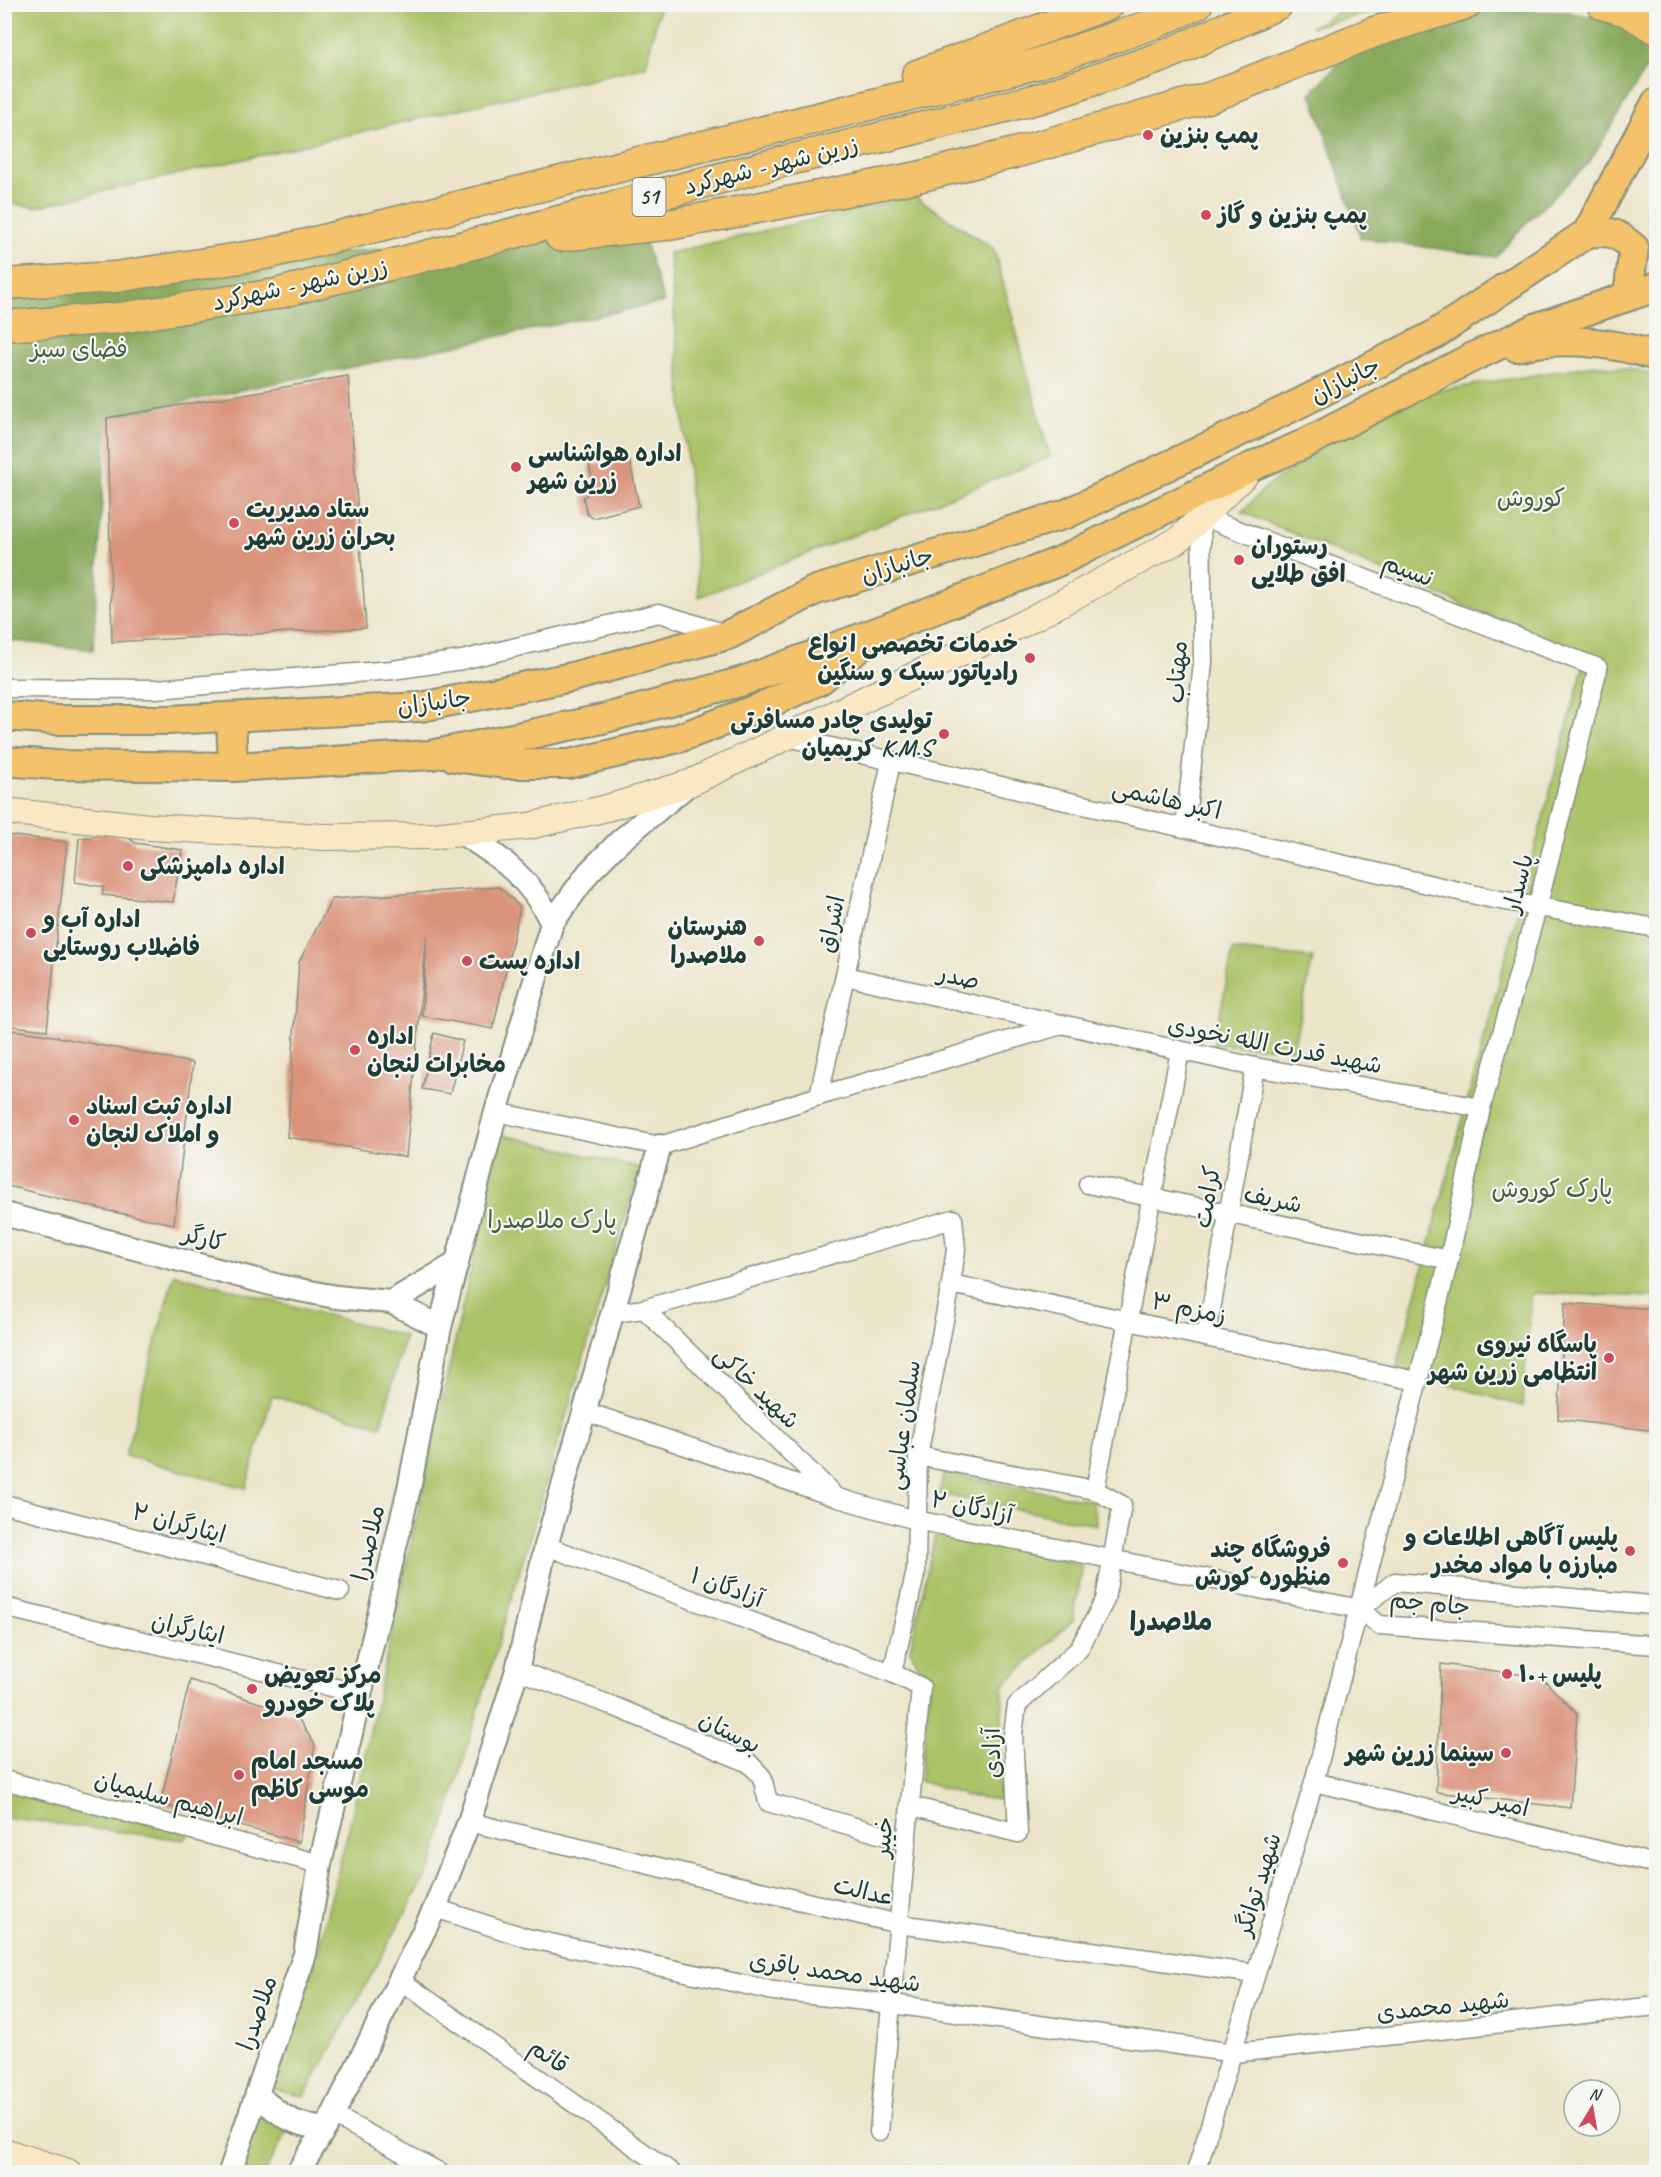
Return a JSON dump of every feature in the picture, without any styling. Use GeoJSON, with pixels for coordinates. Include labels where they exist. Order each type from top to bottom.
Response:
{"type":"FeatureCollection","features":[{"type":"Feature","properties":{"kind":"highway","name":"51"},"geometry":{"type":"LineString","coordinates":[[770,127],[1109,4]]}},
{"type":"Feature","properties":{"kind":"highway","name":"زرین شهر - شهرکرد"},"geometry":{"type":"LineString","coordinates":[[4,284],[115,277],[266,254],[454,209],[770,127],[1036,64],[1153,24],[1197,4]]}},
{"type":"Feature","properties":{"kind":"highway","name":"زرین شهر - شهرکرد"},"geometry":{"type":"LineString","coordinates":[[4,326],[120,318],[274,294],[465,246],[780,162],[1041,98],[1162,57],[1278,4]]}},
{"type":"Feature","properties":{"kind":"highway"},"geometry":{"type":"LineString","coordinates":[[465,246],[674,224],[928,174],[1014,153],[1211,97],[1374,32],[1466,4]]}},
{"type":"Feature","properties":{"kind":"highway"},"geometry":{"type":"LineString","coordinates":[[1602,4],[1627,11],[1656,29]]}},
{"type":"Feature","properties":{"kind":"main road","name":"جانبازان"},"geometry":{"type":"LineString","coordinates":[[4,716],[57,720],[231,718],[421,707],[572,677],[728,635],[816,590],[1076,509],[1294,406],[1434,335],[1587,233],[1656,103]]}},
{"type":"Feature","properties":{"kind":"main road"},"geometry":{"type":"LineString","coordinates":[[1587,233],[1607,230],[1621,237],[1634,248],[1628,295]]}},
{"type":"Feature","properties":{"kind":"main road","name":"جانبازان"},"geometry":{"type":"LineString","coordinates":[[4,761],[54,765],[233,766],[431,755],[602,718],[728,685],[874,633],[1060,561],[1257,464],[1302,446],[1473,357],[1538,327],[1656,287]]}},
{"type":"Feature","properties":{"kind":"main road"},"geometry":{"type":"LineString","coordinates":[[1473,357],[1537,342],[1592,344],[1634,349],[1656,356]]}},
{"type":"Feature","properties":{"kind":"main road"},"geometry":{"type":"LineString","coordinates":[[4,812],[150,827],[324,837],[432,836],[529,826],[607,808],[690,783],[1024,623],[1178,540],[1257,464]]}},
{"type":"Feature","properties":{"kind":"main road"},"geometry":{"type":"LineString","coordinates":[[431,755],[506,764],[569,764],[679,738],[759,708],[820,680],[874,633]]}},
{"type":"Feature","properties":{"kind":"main road"},"geometry":{"type":"LineString","coordinates":[[231,718],[233,766]]}},
{"type":"Feature","properties":{"kind":"main road"},"geometry":{"type":"LineString","coordinates":[[4,2151],[68,2172]]}},
{"type":"Feature","properties":{"kind":"street","name":"نسیم"},"geometry":{"type":"LineString","coordinates":[[1201,516],[1598,668]]}},
{"type":"Feature","properties":{"kind":"street","name":"مهتاب"},"geometry":{"type":"LineString","coordinates":[[1185,828],[1203,663],[1201,516]]}},
{"type":"Feature","properties":{"kind":"street"},"geometry":{"type":"LineString","coordinates":[[4,688],[156,689],[392,670],[462,660],[659,613],[728,635]]}},
{"type":"Feature","properties":{"kind":"street","name":"پاسدار"},"geometry":{"type":"LineString","coordinates":[[1417,1381],[1449,1260],[1481,1108],[1537,908],[1598,668]]}},
{"type":"Feature","properties":{"kind":"street","name":"اکبر هاشمی"},"geometry":{"type":"LineString","coordinates":[[787,737],[1537,908],[1656,928]]}},
{"type":"Feature","properties":{"kind":"street","name":"اشراق"},"geometry":{"type":"LineString","coordinates":[[819,1096],[891,762]]}},
{"type":"Feature","properties":{"kind":"street","name":"ملاصدرا"},"geometry":{"type":"LineString","coordinates":[[230,2172],[305,1954],[320,1864],[410,1484],[440,1327],[496,1112],[552,923],[589,872],[620,841],[690,783]]}},
{"type":"Feature","properties":{"kind":"street"},"geometry":{"type":"LineString","coordinates":[[461,833],[489,849],[528,883],[540,899],[552,923]]}},
{"type":"Feature","properties":{"kind":"street","name":"صدر"},"geometry":{"type":"LineString","coordinates":[[845,976],[1062,1025]]}},
{"type":"Feature","properties":{"kind":"street"},"geometry":{"type":"LineString","coordinates":[[496,1112],[660,1146],[819,1096],[1062,1025]]}},
{"type":"Feature","properties":{"kind":"street","name":"شهید قدرت الله نخودی"},"geometry":{"type":"LineString","coordinates":[[1062,1025],[1255,1066],[1481,1108]]}},
{"type":"Feature","properties":{"kind":"street"},"geometry":{"type":"LineString","coordinates":[[1095,1490],[1180,1051]]}},
{"type":"Feature","properties":{"kind":"street","name":"کرامت"},"geometry":{"type":"LineString","coordinates":[[1206,1337],[1255,1066]]}},
{"type":"Feature","properties":{"kind":"street"},"geometry":{"type":"LineString","coordinates":[[298,2172],[328,2122],[400,1980],[435,1908],[469,1822],[517,1670],[546,1546],[660,1146]]}},
{"type":"Feature","properties":{"kind":"street","name":"شریف"},"geometry":{"type":"LineString","coordinates":[[1088,1184],[1449,1260]]}},
{"type":"Feature","properties":{"kind":"street","name":"کارگر"},"geometry":{"type":"LineString","coordinates":[[4,1214],[279,1286],[336,1297],[391,1302],[440,1327]]}},
{"type":"Feature","properties":{"kind":"street","name":"سلمان عباسی"},"geometry":{"type":"LineString","coordinates":[[644,1309],[953,1219],[956,1249],[951,1284],[918,1456],[916,1571],[892,1673]]}},
{"type":"Feature","properties":{"kind":"street"},"geometry":{"type":"LineString","coordinates":[[391,1302],[457,1263]]}},
{"type":"Feature","properties":{"kind":"street","name":"زمزم ۳"},"geometry":{"type":"LineString","coordinates":[[951,1284],[1417,1381]]}},
{"type":"Feature","properties":{"kind":"street"},"geometry":{"type":"LineString","coordinates":[[614,1313],[644,1309]]}},
{"type":"Feature","properties":{"kind":"street","name":"شهید خاکی"},"geometry":{"type":"LineString","coordinates":[[644,1309],[837,1497]]}},
{"type":"Feature","properties":{"kind":"street","name":"شهید توانگر"},"geometry":{"type":"LineString","coordinates":[[1196,2172],[1234,2054],[1255,1974],[1314,1782],[1417,1381]]}},
{"type":"Feature","properties":{"kind":"street","name":"آزادگان ۲"},"geometry":{"type":"LineString","coordinates":[[584,1411],[837,1497],[916,1520],[1360,1609]]}},
{"type":"Feature","properties":{"kind":"street"},"geometry":{"type":"LineString","coordinates":[[918,1456],[1095,1490],[1122,1505],[1111,1560]]}},
{"type":"Feature","properties":{"kind":"street","name":"ایثارگران ۲"},"geometry":{"type":"LineString","coordinates":[[4,1504],[340,1591]]}},
{"type":"Feature","properties":{"kind":"street","name":"آزادگان ۱"},"geometry":{"type":"LineString","coordinates":[[546,1546],[892,1673]]}},
{"type":"Feature","properties":{"kind":"street","name":"آزادی"},"geometry":{"type":"LineString","coordinates":[[911,1806],[1018,1833],[1013,1734],[1017,1705],[1079,1649],[1105,1600],[1111,1560]]}},
{"type":"Feature","properties":{"kind":"street","name":"جام جم"},"geometry":{"type":"LineString","coordinates":[[1655,1605],[1395,1582],[1360,1609],[1379,1625],[1656,1646]]}},
{"type":"Feature","properties":{"kind":"street","name":"ایثارگران"},"geometry":{"type":"LineString","coordinates":[[4,1607],[360,1694]]}},
{"type":"Feature","properties":{"kind":"street","name":"بوستان"},"geometry":{"type":"LineString","coordinates":[[517,1670],[621,1709],[749,1763],[762,1777],[768,1802],[907,1842]]}},
{"type":"Feature","properties":{"kind":"street","name":"خیبر"},"geometry":{"type":"LineString","coordinates":[[879,2132],[921,1687],[892,1673]]}},
{"type":"Feature","properties":{"kind":"street","name":"ابراهیم سلیمیان"},"geometry":{"type":"LineString","coordinates":[[4,1780],[320,1864]]}},
{"type":"Feature","properties":{"kind":"street","name":"امیر کبیر"},"geometry":{"type":"LineString","coordinates":[[1314,1782],[1656,1864]]}},
{"type":"Feature","properties":{"kind":"street","name":"عدالت"},"geometry":{"type":"LineString","coordinates":[[469,1822],[899,1924],[1255,1974]]}},
{"type":"Feature","properties":{"kind":"street","name":"شهید محمد باقری"},"geometry":{"type":"LineString","coordinates":[[435,1908],[527,1938],[774,1991],[892,2004],[1234,2054]]}},
{"type":"Feature","properties":{"kind":"street","name":"قائم"},"geometry":{"type":"LineString","coordinates":[[400,1980],[671,2172]]}},
{"type":"Feature","properties":{"kind":"street","name":"شهید محمدی"},"geometry":{"type":"LineString","coordinates":[[1234,2054],[1656,2006]]}},
{"type":"Feature","properties":{"kind":"street"},"geometry":{"type":"LineString","coordinates":[[258,2095],[277,2113],[299,2125],[328,2122],[439,2172]]}},
{"type":"Feature","properties":{"kind":"green space"},"geometry":{"type":"Polygon","coordinates":[[[5,4],[660,5],[646,66],[36,207],[5,203],[5,4]]]}},
{"type":"Feature","properties":{"kind":"green space"},"geometry":{"type":"Polygon","coordinates":[[[1352,4],[1402,5],[1311,27],[1352,4]]]}},
{"type":"Feature","properties":{"kind":"green space"},"geometry":{"type":"Polygon","coordinates":[[[1495,10],[1570,12],[1609,20],[1656,43],[1656,52],[1589,163],[1523,226],[1496,257],[1361,238],[1311,93],[1346,56],[1413,28],[1495,10]]]}},
{"type":"Feature","properties":{"kind":"green space"},"geometry":{"type":"Polygon","coordinates":[[[914,196],[994,249],[1050,457],[699,597],[669,253],[914,196]]]}},
{"type":"Feature","properties":{"kind":"green space","name":"فضای سبز"},"geometry":{"type":"Polygon","coordinates":[[[640,227],[664,302],[107,418],[93,650],[5,640],[5,281],[640,227]]]}},
{"type":"Feature","properties":{"kind":"green space"},"geometry":{"type":"Polygon","coordinates":[[[1595,365],[1642,371],[1656,377],[1656,1297],[1532,1293],[1522,1406],[1396,1369],[1586,656],[1242,512],[1265,488],[1348,430],[1424,393],[1595,365]]]}},
{"type":"Feature","properties":{"kind":"green space"},"geometry":{"type":"Polygon","coordinates":[[[1233,950],[1313,958],[1293,1049],[1214,1044],[1233,950]]]}},
{"type":"Feature","properties":{"kind":"green space","name":"پارک ملاصدرا"},"geometry":{"type":"Polygon","coordinates":[[[500,1134],[640,1168],[432,1865],[304,2097],[271,2088],[313,1969],[349,1828],[500,1134]]]}},
{"type":"Feature","properties":{"kind":"green space"},"geometry":{"type":"Polygon","coordinates":[[[174,1274],[405,1336],[381,1426],[272,1396],[246,1488],[125,1456],[174,1274]]]}},
{"type":"Feature","properties":{"kind":"green space"},"geometry":{"type":"Polygon","coordinates":[[[944,1473],[1092,1501],[1097,1525],[939,1494],[944,1473]]]}},
{"type":"Feature","properties":{"kind":"green space"},"geometry":{"type":"Polygon","coordinates":[[[936,1530],[1083,1565],[1073,1620],[1003,1686],[1000,1800],[967,1796],[920,1781],[930,1688],[910,1650],[936,1530]]]}},
{"type":"Feature","properties":{"kind":"green space"},"geometry":{"type":"Polygon","coordinates":[[[4,1786],[189,1834],[184,1840],[5,1817],[4,1786]]]}},
{"type":"Feature","properties":{"kind":"green space"},"geometry":{"type":"Polygon","coordinates":[[[258,2114],[289,2129],[264,2172],[229,2172],[258,2114]]]}},
{"type":"Feature","properties":{"kind":"building","name":"ستاد مدیریت بحران زرین شهر"},"geometry":{"type":"Polygon","coordinates":[[[348,376],[366,628],[112,642],[107,418],[348,376]]]}},
{"type":"Feature","properties":{"kind":"building"},"geometry":{"type":"Polygon","coordinates":[[[629,457],[639,506],[593,518],[587,514],[583,497],[594,491],[589,465],[629,457]]]}},
{"type":"Feature","properties":{"kind":"building","name":"اداره دامپزشکی"},"geometry":{"type":"Polygon","coordinates":[[[101,832],[129,838],[135,843],[182,850],[173,902],[102,895],[104,887],[75,882],[79,838],[96,837],[101,832]]]}},
{"type":"Feature","properties":{"kind":"building","name":"اداره آب و فاضلاب روستایی"},"geometry":{"type":"Polygon","coordinates":[[[4,835],[67,842],[47,1030],[4,1025],[4,835]]]}},
{"type":"Feature","properties":{"kind":"building","name":"اداره مخابرات لنجان"},"geometry":{"type":"Polygon","coordinates":[[[499,887],[520,907],[493,1029],[422,1016],[427,936],[406,1157],[287,1137],[299,962],[332,899],[499,887]]]}},
{"type":"Feature","properties":{"kind":"building"},"geometry":{"type":"Polygon","coordinates":[[[4,1029],[42,1034],[193,1063],[174,1224],[109,1211],[4,1185],[4,1029]]]}},
{"type":"Feature","properties":{"kind":"building"},"geometry":{"type":"Polygon","coordinates":[[[434,1033],[463,1041],[450,1094],[422,1089],[434,1033]]]}},
{"type":"Feature","properties":{"kind":"building","name":"پاسگاه نیروی انتظامی زرین شهر"},"geometry":{"type":"Polygon","coordinates":[[[1565,1303],[1656,1309],[1656,1431],[1558,1419],[1565,1303]]]}},
{"type":"Feature","properties":{"kind":"building","name":"سینما زرین شهر"},"geometry":{"type":"Polygon","coordinates":[[[1441,1664],[1541,1677],[1577,1714],[1570,1808],[1436,1792],[1441,1664]]]}},
{"type":"Feature","properties":{"kind":"building","name":"مسجد امام موسی کاظم"},"geometry":{"type":"Polygon","coordinates":[[[190,1680],[296,1715],[315,1745],[299,1842],[160,1804],[190,1680]]]}},
{"type":"Feature","properties":{"kind":"place","name":"پمپ بنزین"},"geometry":{"type":"Point","coordinates":[1148,135]}},
{"type":"Feature","properties":{"kind":"place","name":"پمپ بنزین و گاز"},"geometry":{"type":"Point","coordinates":[1206,215]}},
{"type":"Feature","properties":{"kind":"place","name":"اداره هواشناسی زرین شهر"},"geometry":{"type":"Point","coordinates":[516,467]}},
{"type":"Feature","properties":{"kind":"place","name":"ستاد مدیریت بحران زرین شهر"},"geometry":{"type":"Point","coordinates":[234,523]}},
{"type":"Feature","properties":{"kind":"place","name":"رستوران افق طلایی"},"geometry":{"type":"Point","coordinates":[1239,560]}},
{"type":"Feature","properties":{"kind":"place","name":"خدمات تخصصی انواع رادیاتور سبک و سنگین"},"geometry":{"type":"Point","coordinates":[1030,658]}},
{"type":"Feature","properties":{"kind":"place","name":"تولیدی چادر مسافرتی کریمیان K.M.S"},"geometry":{"type":"Point","coordinates":[944,734]}},
{"type":"Feature","properties":{"kind":"place","name":"اداره دامپزشکی"},"geometry":{"type":"Point","coordinates":[128,866]}},
{"type":"Feature","properties":{"kind":"place","name":"اداره آب و فاضلاب روستایی"},"geometry":{"type":"Point","coordinates":[31,933]}},
{"type":"Feature","properties":{"kind":"place","name":"هنرستان ملاصدرا"},"geometry":{"type":"Point","coordinates":[759,941]}},
{"type":"Feature","properties":{"kind":"place","name":"اداره پست"},"geometry":{"type":"Point","coordinates":[467,961]}},
{"type":"Feature","properties":{"kind":"place","name":"اداره مخابرات لنجان"},"geometry":{"type":"Point","coordinates":[355,1050]}},
{"type":"Feature","properties":{"kind":"place","name":"اداره ثبت اسناد و املاک لنجان"},"geometry":{"type":"Point","coordinates":[74,1120]}},
{"type":"Feature","properties":{"kind":"place","name":"پاسگاه نیروی انتظامی زرین شهر"},"geometry":{"type":"Point","coordinates":[1609,1358]}},
{"type":"Feature","properties":{"kind":"place","name":"پلیس آگاهی اطلاعات و مبارزه با مواد مخدر"},"geometry":{"type":"Point","coordinates":[1630,1551]}},
{"type":"Feature","properties":{"kind":"place","name":"فروشگاه چند منظوره کورش"},"geometry":{"type":"Point","coordinates":[1343,1563]}},
{"type":"Feature","properties":{"kind":"place","name":"پلیس +۱۰"},"geometry":{"type":"Point","coordinates":[1507,1674]}},
{"type":"Feature","properties":{"kind":"place","name":"مرکز تعویض پلاک خودرو"},"geometry":{"type":"Point","coordinates":[252,1689]}},
{"type":"Feature","properties":{"kind":"place","name":"سینما زرین شهر"},"geometry":{"type":"Point","coordinates":[1506,1753]}},
{"type":"Feature","properties":{"kind":"place","name":"مسجد امام موسی کاظم"},"geometry":{"type":"Point","coordinates":[239,1775]}},
{"type":"Feature","properties":{"kind":"district","name":"ملاصدرا"},"geometry":{"type":"Point","coordinates":[1171,1621]}},
{"type":"Feature","properties":{"kind":"park label","name":"کوروش"},"geometry":{"type":"Point","coordinates":[1531,498]}},
{"type":"Feature","properties":{"kind":"park label","name":"پارک کوروش"},"geometry":{"type":"Point","coordinates":[1552,1189]}}]}
